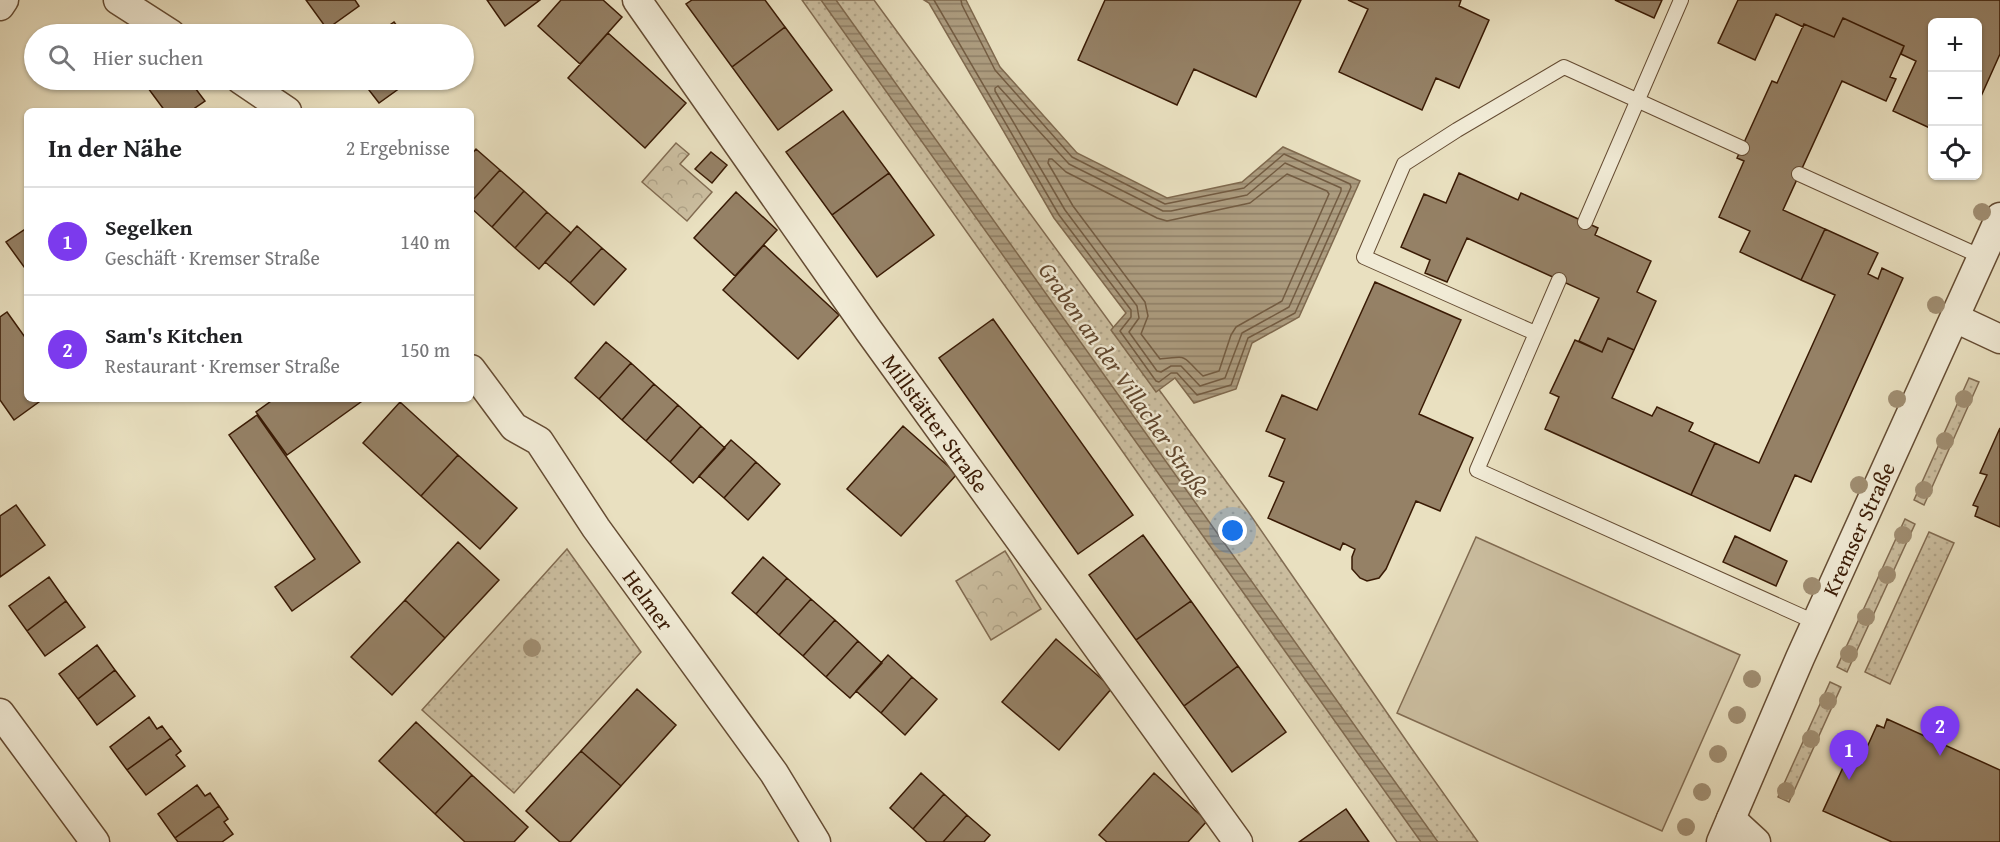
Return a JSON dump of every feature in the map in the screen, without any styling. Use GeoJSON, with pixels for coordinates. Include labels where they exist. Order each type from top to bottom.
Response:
{"type":"FeatureCollection","features":[{"type":"Feature","properties":{"kind":"street"},"geometry":{"type":"LineString","coordinates":[[0,6],[4,0]]}},
{"type":"Feature","properties":{"kind":"street"},"geometry":{"type":"LineString","coordinates":[[118,0],[155,24]]}},
{"type":"Feature","properties":{"kind":"street","name":"Millstätter Straße"},"geometry":{"type":"LineString","coordinates":[[637,0],[869,331],[1238,842]]}},
{"type":"Feature","properties":{"kind":"street"},"geometry":{"type":"LineString","coordinates":[[256,90],[283,108]]}},
{"type":"Feature","properties":{"kind":"street","name":"Kremser Straße"},"geometry":{"type":"LineString","coordinates":[[1726,831],[1768,730],[2000,217]]}},
{"type":"Feature","properties":{"kind":"street"},"geometry":{"type":"LineString","coordinates":[[1955,318],[2000,339]]}},
{"type":"Feature","properties":{"kind":"street","name":"Helmer"},"geometry":{"type":"LineString","coordinates":[[474,373],[514,427],[539,441],[596,528],[774,773],[816,842]]}},
{"type":"Feature","properties":{"kind":"street"},"geometry":{"type":"LineString","coordinates":[[0,713],[95,842]]}},
{"type":"Feature","properties":{"kind":"street"},"geometry":{"type":"LineString","coordinates":[[1726,831],[1756,842]]}},
{"type":"Feature","properties":{"kind":"lane"},"geometry":{"type":"LineString","coordinates":[[1585,222],[1681,0]]}},
{"type":"Feature","properties":{"kind":"lane"},"geometry":{"type":"LineString","coordinates":[[1535,333],[1364,257],[1404,164],[1564,67],[1742,148]]}},
{"type":"Feature","properties":{"kind":"lane"},"geometry":{"type":"LineString","coordinates":[[1799,174],[1982,257]]}},
{"type":"Feature","properties":{"kind":"lane"},"geometry":{"type":"LineString","coordinates":[[1559,280],[1477,470],[1817,623]]}},
{"type":"Feature","properties":{"kind":"green space"},"geometry":{"type":"Polygon","coordinates":[[[802,0],[874,0],[1247,510],[1478,842],[1397,842],[802,0]]]}},
{"type":"Feature","properties":{"kind":"green space"},"geometry":{"type":"Polygon","coordinates":[[[676,143],[689,154],[680,164],[712,192],[687,221],[642,182],[676,143]]]}},
{"type":"Feature","properties":{"kind":"green space"},"geometry":{"type":"Polygon","coordinates":[[[1969,378],[1979,382],[1924,505],[1914,500],[1969,378]]]}},
{"type":"Feature","properties":{"kind":"green space"},"geometry":{"type":"Polygon","coordinates":[[[1905,519],[1915,524],[1847,672],[1837,667],[1905,519]]]}},
{"type":"Feature","properties":{"kind":"green space"},"geometry":{"type":"Polygon","coordinates":[[[1929,532],[1954,543],[1890,684],[1865,672],[1929,532]]]}},
{"type":"Feature","properties":{"kind":"green space"},"geometry":{"type":"Polygon","coordinates":[[[1476,537],[1740,655],[1662,831],[1397,713],[1476,537]]]}},
{"type":"Feature","properties":{"kind":"green space"},"geometry":{"type":"Polygon","coordinates":[[[567,549],[641,652],[514,793],[422,710],[567,549]]]}},
{"type":"Feature","properties":{"kind":"green space"},"geometry":{"type":"Polygon","coordinates":[[[1005,551],[1041,609],[991,640],[956,581],[1005,551]]]}},
{"type":"Feature","properties":{"kind":"green space"},"geometry":{"type":"Polygon","coordinates":[[[1830,682],[1841,687],[1789,802],[1778,797],[1830,682]]]}},
{"type":"Feature","properties":{"kind":"water"},"geometry":{"type":"Polygon","coordinates":[[[821,0],[836,0],[1438,842],[1421,842],[821,0]]]}},
{"type":"Feature","properties":{"kind":"water"},"geometry":{"type":"Polygon","coordinates":[[[924,0],[966,0],[1000,67],[1077,153],[1167,198],[1242,182],[1283,147],[1360,181],[1299,317],[1252,343],[1236,389],[1194,403],[1175,378],[1156,392],[1111,330],[1126,313],[1054,218],[929,3],[924,0]]]}},
{"type":"Feature","properties":{"kind":"building"},"geometry":{"type":"Polygon","coordinates":[[[306,0],[355,0],[359,6],[334,24],[323,24],[306,0]]]}},
{"type":"Feature","properties":{"kind":"building"},"geometry":{"type":"Polygon","coordinates":[[[487,0],[540,0],[505,26],[487,0]]]}},
{"type":"Feature","properties":{"kind":"building"},"geometry":{"type":"Polygon","coordinates":[[[561,0],[603,0],[622,17],[580,64],[538,26],[561,0]]]}},
{"type":"Feature","properties":{"kind":"building"},"geometry":{"type":"Polygon","coordinates":[[[692,0],[765,0],[785,27],[732,67],[686,4],[692,0]]]}},
{"type":"Feature","properties":{"kind":"building"},"geometry":{"type":"Polygon","coordinates":[[[1105,0],[1301,0],[1256,97],[1194,69],[1177,105],[1078,60],[1105,0]]]}},
{"type":"Feature","properties":{"kind":"building"},"geometry":{"type":"Polygon","coordinates":[[[1348,0],[1461,0],[1459,6],[1489,20],[1459,88],[1436,78],[1422,110],[1339,72],[1368,9],[1348,0]]]}},
{"type":"Feature","properties":{"kind":"building"},"geometry":{"type":"Polygon","coordinates":[[[1615,0],[1662,0],[1654,18],[1615,0]]]}},
{"type":"Feature","properties":{"kind":"building"},"geometry":{"type":"Polygon","coordinates":[[[1738,0],[2000,0],[2000,54],[1982,94],[1982,18],[1928,18],[1928,127],[1893,111],[1916,61],[1901,54],[1904,46],[1843,18],[1834,37],[1804,24],[1803,27],[1776,14],[1755,60],[1718,43],[1738,0]]]}},
{"type":"Feature","properties":{"kind":"building"},"geometry":{"type":"Polygon","coordinates":[[[1843,18],[1904,46],[1890,77],[1896,79],[1886,101],[1842,81],[1783,210],[1825,229],[1801,280],[1740,252],[1750,231],[1719,217],[1744,161],[1737,158],[1772,81],[1777,83],[1804,24],[1834,37],[1843,18]]]}},
{"type":"Feature","properties":{"kind":"building"},"geometry":{"type":"Polygon","coordinates":[[[785,27],[832,90],[778,130],[732,67],[785,27]]]}},
{"type":"Feature","properties":{"kind":"building"},"geometry":{"type":"Polygon","coordinates":[[[608,33],[686,103],[645,148],[568,78],[608,33]]]}},
{"type":"Feature","properties":{"kind":"building"},"geometry":{"type":"Polygon","coordinates":[[[149,90],[197,90],[205,101],[195,108],[163,108],[149,90]]]}},
{"type":"Feature","properties":{"kind":"building"},"geometry":{"type":"Polygon","coordinates":[[[369,90],[397,90],[379,103],[369,90]]]}},
{"type":"Feature","properties":{"kind":"building"},"geometry":{"type":"Polygon","coordinates":[[[843,111],[889,173],[832,215],[786,152],[843,111]]]}},
{"type":"Feature","properties":{"kind":"building"},"geometry":{"type":"Polygon","coordinates":[[[476,149],[500,170],[474,199],[474,151],[476,149]]]}},
{"type":"Feature","properties":{"kind":"building"},"geometry":{"type":"Polygon","coordinates":[[[711,152],[727,165],[712,183],[695,169],[711,152]]]}},
{"type":"Feature","properties":{"kind":"building"},"geometry":{"type":"Polygon","coordinates":[[[500,170],[524,191],[492,227],[474,211],[474,199],[500,170]]]}},
{"type":"Feature","properties":{"kind":"building"},"geometry":{"type":"Polygon","coordinates":[[[889,173],[934,235],[877,277],[832,215],[889,173]]]}},
{"type":"Feature","properties":{"kind":"building"},"geometry":{"type":"Polygon","coordinates":[[[1459,173],[1518,200],[1521,193],[1598,228],[1595,235],[1651,261],[1637,292],[1656,301],[1634,350],[1608,338],[1602,352],[1579,341],[1599,298],[1467,238],[1447,282],[1425,273],[1430,260],[1401,247],[1424,194],[1446,203],[1459,173]]]}},
{"type":"Feature","properties":{"kind":"building"},"geometry":{"type":"Polygon","coordinates":[[[524,191],[547,212],[515,248],[492,227],[524,191]]]}},
{"type":"Feature","properties":{"kind":"building"},"geometry":{"type":"Polygon","coordinates":[[[736,192],[777,230],[735,276],[694,238],[736,192]]]}},
{"type":"Feature","properties":{"kind":"building"},"geometry":{"type":"Polygon","coordinates":[[[547,212],[571,233],[539,269],[515,248],[547,212]]]}},
{"type":"Feature","properties":{"kind":"building"},"geometry":{"type":"Polygon","coordinates":[[[577,226],[602,248],[570,283],[545,262],[577,226]]]}},
{"type":"Feature","properties":{"kind":"building"},"geometry":{"type":"Polygon","coordinates":[[[1825,229],[1878,253],[1868,274],[1878,279],[1882,268],[1903,278],[1811,482],[1795,475],[1770,531],[1691,495],[1715,443],[1759,463],[1835,295],[1801,280],[1825,229]]]}},
{"type":"Feature","properties":{"kind":"building"},"geometry":{"type":"Polygon","coordinates":[[[24,230],[24,267],[6,242],[24,230]]]}},
{"type":"Feature","properties":{"kind":"building"},"geometry":{"type":"Polygon","coordinates":[[[764,245],[839,315],[798,359],[723,290],[764,245]]]}},
{"type":"Feature","properties":{"kind":"building"},"geometry":{"type":"Polygon","coordinates":[[[602,248],[626,269],[594,305],[570,283],[602,248]]]}},
{"type":"Feature","properties":{"kind":"building"},"geometry":{"type":"Polygon","coordinates":[[[1375,282],[1461,320],[1419,414],[1473,438],[1440,511],[1416,501],[1386,569],[1379,578],[1367,581],[1360,578],[1352,569],[1355,549],[1343,543],[1340,550],[1268,518],[1284,482],[1269,476],[1285,439],[1266,431],[1282,395],[1317,410],[1375,282]]]}},
{"type":"Feature","properties":{"kind":"building"},"geometry":{"type":"Polygon","coordinates":[[[7,312],[24,336],[24,402],[39,402],[14,420],[0,400],[0,317],[7,312]]]}},
{"type":"Feature","properties":{"kind":"building"},"geometry":{"type":"Polygon","coordinates":[[[993,319],[1133,515],[1078,554],[939,358],[993,319]]]}},
{"type":"Feature","properties":{"kind":"building"},"geometry":{"type":"Polygon","coordinates":[[[1608,338],[1634,350],[1612,398],[1652,416],[1657,407],[1693,423],[1689,431],[1715,443],[1691,495],[1545,429],[1559,397],[1550,393],[1575,340],[1602,352],[1608,338]]]}},
{"type":"Feature","properties":{"kind":"building"},"geometry":{"type":"Polygon","coordinates":[[[606,342],[631,363],[599,399],[575,378],[606,342]]]}},
{"type":"Feature","properties":{"kind":"building"},"geometry":{"type":"Polygon","coordinates":[[[631,363],[654,384],[622,420],[599,399],[631,363]]]}},
{"type":"Feature","properties":{"kind":"building"},"geometry":{"type":"Polygon","coordinates":[[[654,384],[678,405],[646,441],[622,420],[654,384]]]}},
{"type":"Feature","properties":{"kind":"building"},"geometry":{"type":"Polygon","coordinates":[[[270,402],[361,402],[287,455],[256,412],[270,402]]]}},
{"type":"Feature","properties":{"kind":"building"},"geometry":{"type":"Polygon","coordinates":[[[400,402],[458,455],[421,496],[363,443],[400,402]]]}},
{"type":"Feature","properties":{"kind":"building"},"geometry":{"type":"Polygon","coordinates":[[[678,405],[701,426],[670,462],[646,441],[678,405]]]}},
{"type":"Feature","properties":{"kind":"building"},"geometry":{"type":"Polygon","coordinates":[[[257,415],[360,562],[292,611],[275,587],[315,559],[229,435],[257,415]]]}},
{"type":"Feature","properties":{"kind":"building"},"geometry":{"type":"Polygon","coordinates":[[[701,426],[725,448],[693,483],[670,462],[701,426]]]}},
{"type":"Feature","properties":{"kind":"building"},"geometry":{"type":"Polygon","coordinates":[[[903,426],[957,474],[901,536],[847,489],[903,426]]]}},
{"type":"Feature","properties":{"kind":"building"},"geometry":{"type":"Polygon","coordinates":[[[2000,428],[2000,527],[1975,516],[1978,507],[1973,505],[1987,475],[1980,473],[2000,428]]]}},
{"type":"Feature","properties":{"kind":"building"},"geometry":{"type":"Polygon","coordinates":[[[731,440],[756,462],[724,498],[699,476],[731,440]]]}},
{"type":"Feature","properties":{"kind":"building"},"geometry":{"type":"Polygon","coordinates":[[[458,455],[517,508],[480,549],[421,496],[458,455]]]}},
{"type":"Feature","properties":{"kind":"building"},"geometry":{"type":"Polygon","coordinates":[[[756,462],[780,484],[748,520],[724,498],[756,462]]]}},
{"type":"Feature","properties":{"kind":"building"},"geometry":{"type":"Polygon","coordinates":[[[16,505],[45,545],[0,577],[0,516],[16,505]]]}},
{"type":"Feature","properties":{"kind":"building"},"geometry":{"type":"Polygon","coordinates":[[[1143,535],[1191,601],[1136,640],[1089,575],[1143,535]]]}},
{"type":"Feature","properties":{"kind":"building"},"geometry":{"type":"Polygon","coordinates":[[[1735,536],[1787,561],[1776,586],[1723,562],[1735,536]]]}},
{"type":"Feature","properties":{"kind":"building"},"geometry":{"type":"Polygon","coordinates":[[[458,542],[499,580],[445,638],[405,600],[458,542]]]}},
{"type":"Feature","properties":{"kind":"building"},"geometry":{"type":"Polygon","coordinates":[[[763,557],[787,578],[756,614],[732,593],[763,557]]]}},
{"type":"Feature","properties":{"kind":"building"},"geometry":{"type":"Polygon","coordinates":[[[49,577],[66,601],[27,631],[9,606],[49,577]]]}},
{"type":"Feature","properties":{"kind":"building"},"geometry":{"type":"Polygon","coordinates":[[[787,578],[811,599],[779,635],[756,614],[787,578]]]}},
{"type":"Feature","properties":{"kind":"building"},"geometry":{"type":"Polygon","coordinates":[[[811,599],[835,620],[803,656],[779,635],[811,599]]]}},
{"type":"Feature","properties":{"kind":"building"},"geometry":{"type":"Polygon","coordinates":[[[405,600],[445,638],[392,695],[351,657],[405,600]]]}},
{"type":"Feature","properties":{"kind":"building"},"geometry":{"type":"Polygon","coordinates":[[[66,601],[85,627],[45,656],[27,631],[66,601]]]}},
{"type":"Feature","properties":{"kind":"building"},"geometry":{"type":"Polygon","coordinates":[[[1191,601],[1238,666],[1184,706],[1136,640],[1191,601]]]}},
{"type":"Feature","properties":{"kind":"building"},"geometry":{"type":"Polygon","coordinates":[[[835,620],[858,641],[826,677],[803,656],[835,620]]]}},
{"type":"Feature","properties":{"kind":"building"},"geometry":{"type":"Polygon","coordinates":[[[1056,639],[1112,688],[1059,750],[1002,702],[1056,639]]]}},
{"type":"Feature","properties":{"kind":"building"},"geometry":{"type":"Polygon","coordinates":[[[858,641],[882,663],[850,698],[826,677],[858,641]]]}},
{"type":"Feature","properties":{"kind":"building"},"geometry":{"type":"Polygon","coordinates":[[[97,645],[115,670],[78,699],[59,674],[97,645]]]}},
{"type":"Feature","properties":{"kind":"building"},"geometry":{"type":"Polygon","coordinates":[[[888,655],[912,677],[881,713],[856,691],[888,655]]]}},
{"type":"Feature","properties":{"kind":"building"},"geometry":{"type":"Polygon","coordinates":[[[1238,666],[1286,732],[1232,772],[1184,706],[1238,666]]]}},
{"type":"Feature","properties":{"kind":"building"},"geometry":{"type":"Polygon","coordinates":[[[115,670],[135,696],[97,725],[78,699],[115,670]]]}},
{"type":"Feature","properties":{"kind":"building"},"geometry":{"type":"Polygon","coordinates":[[[912,677],[937,699],[905,735],[881,713],[912,677]]]}},
{"type":"Feature","properties":{"kind":"building"},"geometry":{"type":"Polygon","coordinates":[[[637,689],[676,725],[621,786],[581,751],[637,689]]]}},
{"type":"Feature","properties":{"kind":"building"},"geometry":{"type":"Polygon","coordinates":[[[149,717],[157,729],[162,726],[171,738],[127,770],[110,747],[149,717]]]}},
{"type":"Feature","properties":{"kind":"building"},"geometry":{"type":"Polygon","coordinates":[[[1887,719],[2000,770],[2000,842],[1892,842],[1823,811],[1852,748],[1864,754],[1877,725],[1884,728],[1887,719]]]}},
{"type":"Feature","properties":{"kind":"building"},"geometry":{"type":"Polygon","coordinates":[[[416,722],[472,775],[435,814],[379,761],[416,722]]]}},
{"type":"Feature","properties":{"kind":"building"},"geometry":{"type":"Polygon","coordinates":[[[171,738],[181,751],[176,755],[185,766],[146,795],[127,770],[171,738]]]}},
{"type":"Feature","properties":{"kind":"building"},"geometry":{"type":"Polygon","coordinates":[[[581,751],[621,786],[570,842],[560,842],[526,811],[581,751]]]}},
{"type":"Feature","properties":{"kind":"building"},"geometry":{"type":"Polygon","coordinates":[[[921,773],[944,794],[913,829],[890,808],[921,773]]]}},
{"type":"Feature","properties":{"kind":"building"},"geometry":{"type":"Polygon","coordinates":[[[1154,773],[1207,821],[1188,842],[1107,842],[1099,835],[1154,773]]]}},
{"type":"Feature","properties":{"kind":"building"},"geometry":{"type":"Polygon","coordinates":[[[472,775],[528,827],[514,842],[465,842],[435,814],[472,775]]]}},
{"type":"Feature","properties":{"kind":"building"},"geometry":{"type":"Polygon","coordinates":[[[197,785],[205,796],[210,793],[219,806],[175,838],[158,814],[197,785]]]}},
{"type":"Feature","properties":{"kind":"building"},"geometry":{"type":"Polygon","coordinates":[[[944,794],[967,815],[943,842],[927,842],[913,829],[944,794]]]}},
{"type":"Feature","properties":{"kind":"building"},"geometry":{"type":"Polygon","coordinates":[[[219,806],[228,819],[224,822],[233,834],[222,842],[178,842],[175,838],[219,806]]]}},
{"type":"Feature","properties":{"kind":"building"},"geometry":{"type":"Polygon","coordinates":[[[1346,809],[1369,842],[1299,842],[1346,809]]]}},
{"type":"Feature","properties":{"kind":"building"},"geometry":{"type":"Polygon","coordinates":[[[967,815],[990,835],[984,842],[943,842],[967,815]]]}},
{"type":"Feature","properties":{"kind":"place","name":"Sam's Kitchen"},"geometry":{"type":"Point","coordinates":[1940,756]}},
{"type":"Feature","properties":{"kind":"place","name":"Segelken"},"geometry":{"type":"Point","coordinates":[1849,780]}},
{"type":"Feature","properties":{"kind":"water label","name":"Graben an der Villacher Straße"},"geometry":{"type":"Point","coordinates":[1125,380]}}]}
